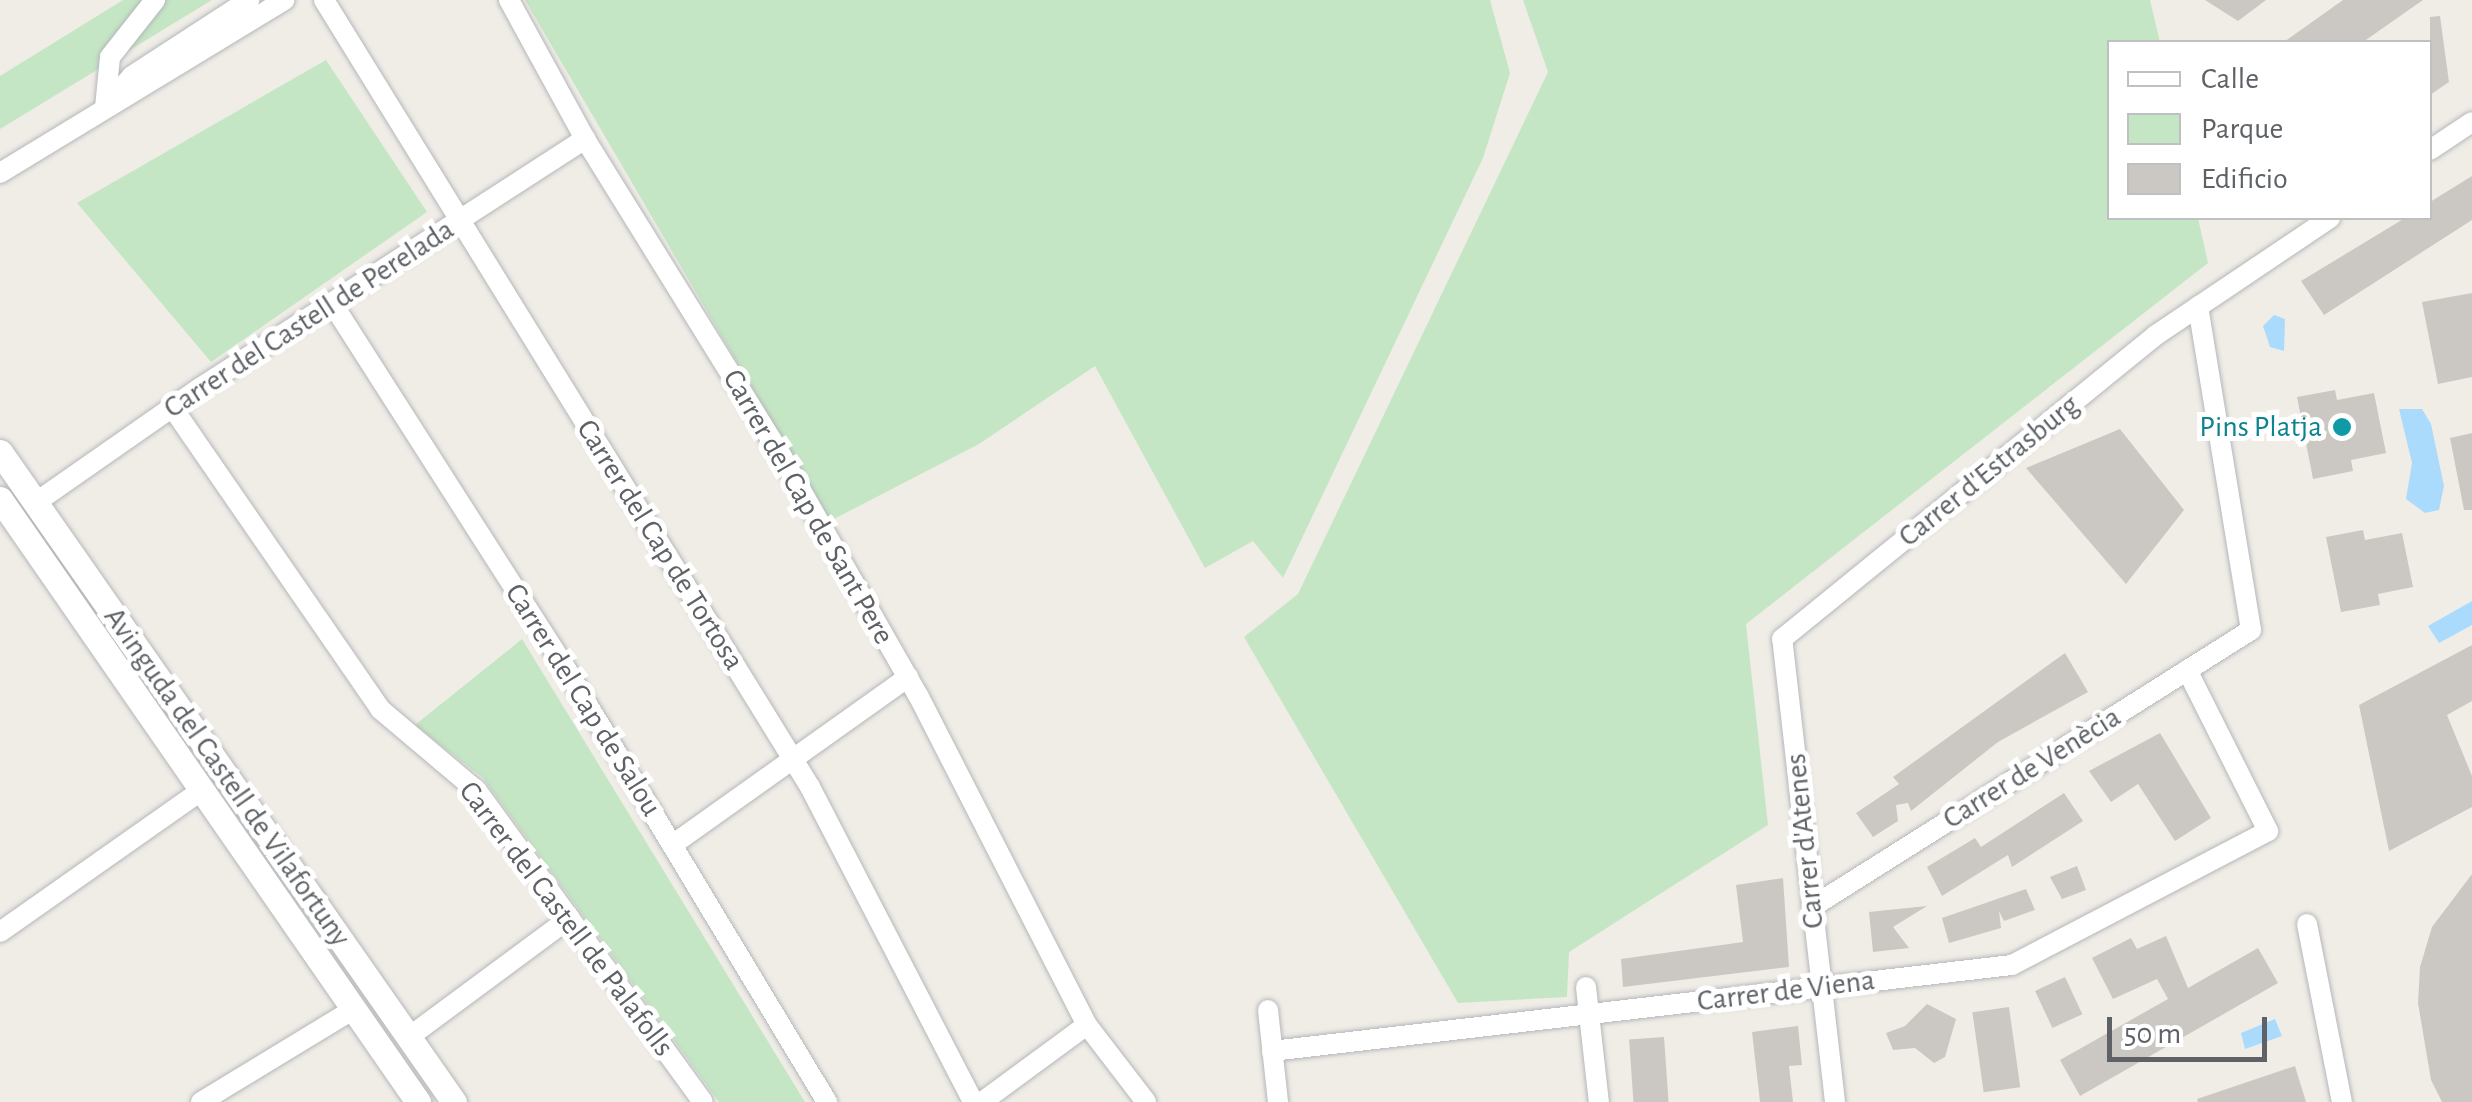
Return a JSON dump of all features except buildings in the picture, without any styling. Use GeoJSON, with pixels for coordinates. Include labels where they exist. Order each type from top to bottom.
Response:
{"type":"FeatureCollection","features":[{"type":"Feature","properties":{"kind":"street"},"geometry":{"type":"LineString","coordinates":[[104,108],[110,57],[155,0]]}},
{"type":"Feature","properties":{"kind":"street"},"geometry":{"type":"LineString","coordinates":[[104,108],[132,76],[247,0],[248,12],[188,48],[168,76]]}},
{"type":"Feature","properties":{"kind":"street"},"geometry":{"type":"LineString","coordinates":[[0,173],[104,108],[168,76],[284,0]]}},
{"type":"Feature","properties":{"kind":"street","name":"Carrer del Cap de Tortosa"},"geometry":{"type":"LineString","coordinates":[[324,0],[792,760],[974,1102]]}},
{"type":"Feature","properties":{"kind":"street","name":"Carrer del Cap de Sant Pere"},"geometry":{"type":"LineString","coordinates":[[509,0],[585,139],[782,457],[908,677],[1087,1024],[1146,1102]]}},
{"type":"Feature","properties":{"kind":"street"},"geometry":{"type":"LineString","coordinates":[[2432,149],[2472,122]]}},
{"type":"Feature","properties":{"kind":"street","name":"Carrer del Castell de Perelada"},"geometry":{"type":"LineString","coordinates":[[36,503],[172,407],[585,139]]}},
{"type":"Feature","properties":{"kind":"street","name":"Carrer d'Estrasburg"},"geometry":{"type":"LineString","coordinates":[[1782,639],[2198,306],[2327,220]]}},
{"type":"Feature","properties":{"kind":"street","name":"Carrer del Cap de Salou"},"geometry":{"type":"LineString","coordinates":[[332,303],[672,845],[827,1102]]}},
{"type":"Feature","properties":{"kind":"street","name":"Carrer de Venècia"},"geometry":{"type":"LineString","coordinates":[[1812,907],[2251,630],[2198,306]]}},
{"type":"Feature","properties":{"kind":"street","name":"Carrer del Castell de Palafolls"},"geometry":{"type":"LineString","coordinates":[[172,407],[380,709],[477,791],[703,1102]]}},
{"type":"Feature","properties":{"kind":"street","name":"Avinguda del Castell de Vilafortuny"},"geometry":{"type":"LineString","coordinates":[[0,452],[454,1102]]}},
{"type":"Feature","properties":{"kind":"street","name":"Avinguda del Castell de Vilafortuny"},"geometry":{"type":"LineString","coordinates":[[0,499],[199,792],[418,1102]]}},
{"type":"Feature","properties":{"kind":"street","name":"Carrer d'Atenes"},"geometry":{"type":"LineString","coordinates":[[1782,639],[1834,1102]]}},
{"type":"Feature","properties":{"kind":"street","name":"Carrer de Viena"},"geometry":{"type":"LineString","coordinates":[[1272,1051],[2012,965],[2268,831],[2187,670]]}},
{"type":"Feature","properties":{"kind":"street"},"geometry":{"type":"LineString","coordinates":[[672,845],[908,677]]}},
{"type":"Feature","properties":{"kind":"street"},"geometry":{"type":"LineString","coordinates":[[0,932],[199,792]]}},
{"type":"Feature","properties":{"kind":"street"},"geometry":{"type":"LineString","coordinates":[[409,1038],[570,918]]}},
{"type":"Feature","properties":{"kind":"street"},"geometry":{"type":"LineString","coordinates":[[2307,924],[2342,1102]]}},
{"type":"Feature","properties":{"kind":"street"},"geometry":{"type":"LineString","coordinates":[[1586,987],[1599,1102]]}},
{"type":"Feature","properties":{"kind":"street"},"geometry":{"type":"LineString","coordinates":[[200,1102],[354,1009]]}},
{"type":"Feature","properties":{"kind":"street"},"geometry":{"type":"LineString","coordinates":[[1268,1010],[1278,1102]]}},
{"type":"Feature","properties":{"kind":"street"},"geometry":{"type":"LineString","coordinates":[[982,1102],[1087,1024]]}},
{"type":"Feature","properties":{"kind":"green space"},"geometry":{"type":"Polygon","coordinates":[[[123,0],[212,0],[0,129],[0,76],[123,0]]]}},
{"type":"Feature","properties":{"kind":"green space"},"geometry":{"type":"Polygon","coordinates":[[[525,0],[1490,0],[1510,73],[1483,158],[1283,578],[1253,541],[1205,568],[1095,366],[979,444],[830,521],[525,0]]]}},
{"type":"Feature","properties":{"kind":"green space"},"geometry":{"type":"Polygon","coordinates":[[[1523,0],[2150,0],[2160,40],[2107,40],[2107,220],[2198,220],[2208,263],[1746,624],[1768,825],[1569,952],[1567,997],[1458,1003],[1244,637],[1298,594],[1548,72],[1523,0]]]}},
{"type":"Feature","properties":{"kind":"green space"},"geometry":{"type":"Polygon","coordinates":[[[326,60],[427,212],[211,362],[77,203],[326,60]]]}},
{"type":"Feature","properties":{"kind":"green space"},"geometry":{"type":"Polygon","coordinates":[[[522,639],[805,1102],[719,1102],[483,778],[415,725],[522,639]]]}},
{"type":"Feature","properties":{"kind":"water"},"geometry":{"type":"Polygon","coordinates":[[[2274,315],[2285,319],[2284,351],[2270,347],[2263,326],[2274,315]]]}},
{"type":"Feature","properties":{"kind":"water"},"geometry":{"type":"Polygon","coordinates":[[[2399,409],[2422,409],[2431,424],[2444,486],[2439,510],[2425,513],[2406,499],[2412,463],[2399,409]]]}},
{"type":"Feature","properties":{"kind":"water"},"geometry":{"type":"Polygon","coordinates":[[[2472,601],[2472,625],[2439,643],[2428,626],[2472,601]]]}},
{"type":"Feature","properties":{"kind":"water"},"geometry":{"type":"Polygon","coordinates":[[[2275,1019],[2282,1036],[2245,1049],[2241,1033],[2275,1019]]]}},
{"type":"Feature","properties":{"kind":"place","name":"Pins Platja"},"geometry":{"type":"Point","coordinates":[2342,427]}}]}
